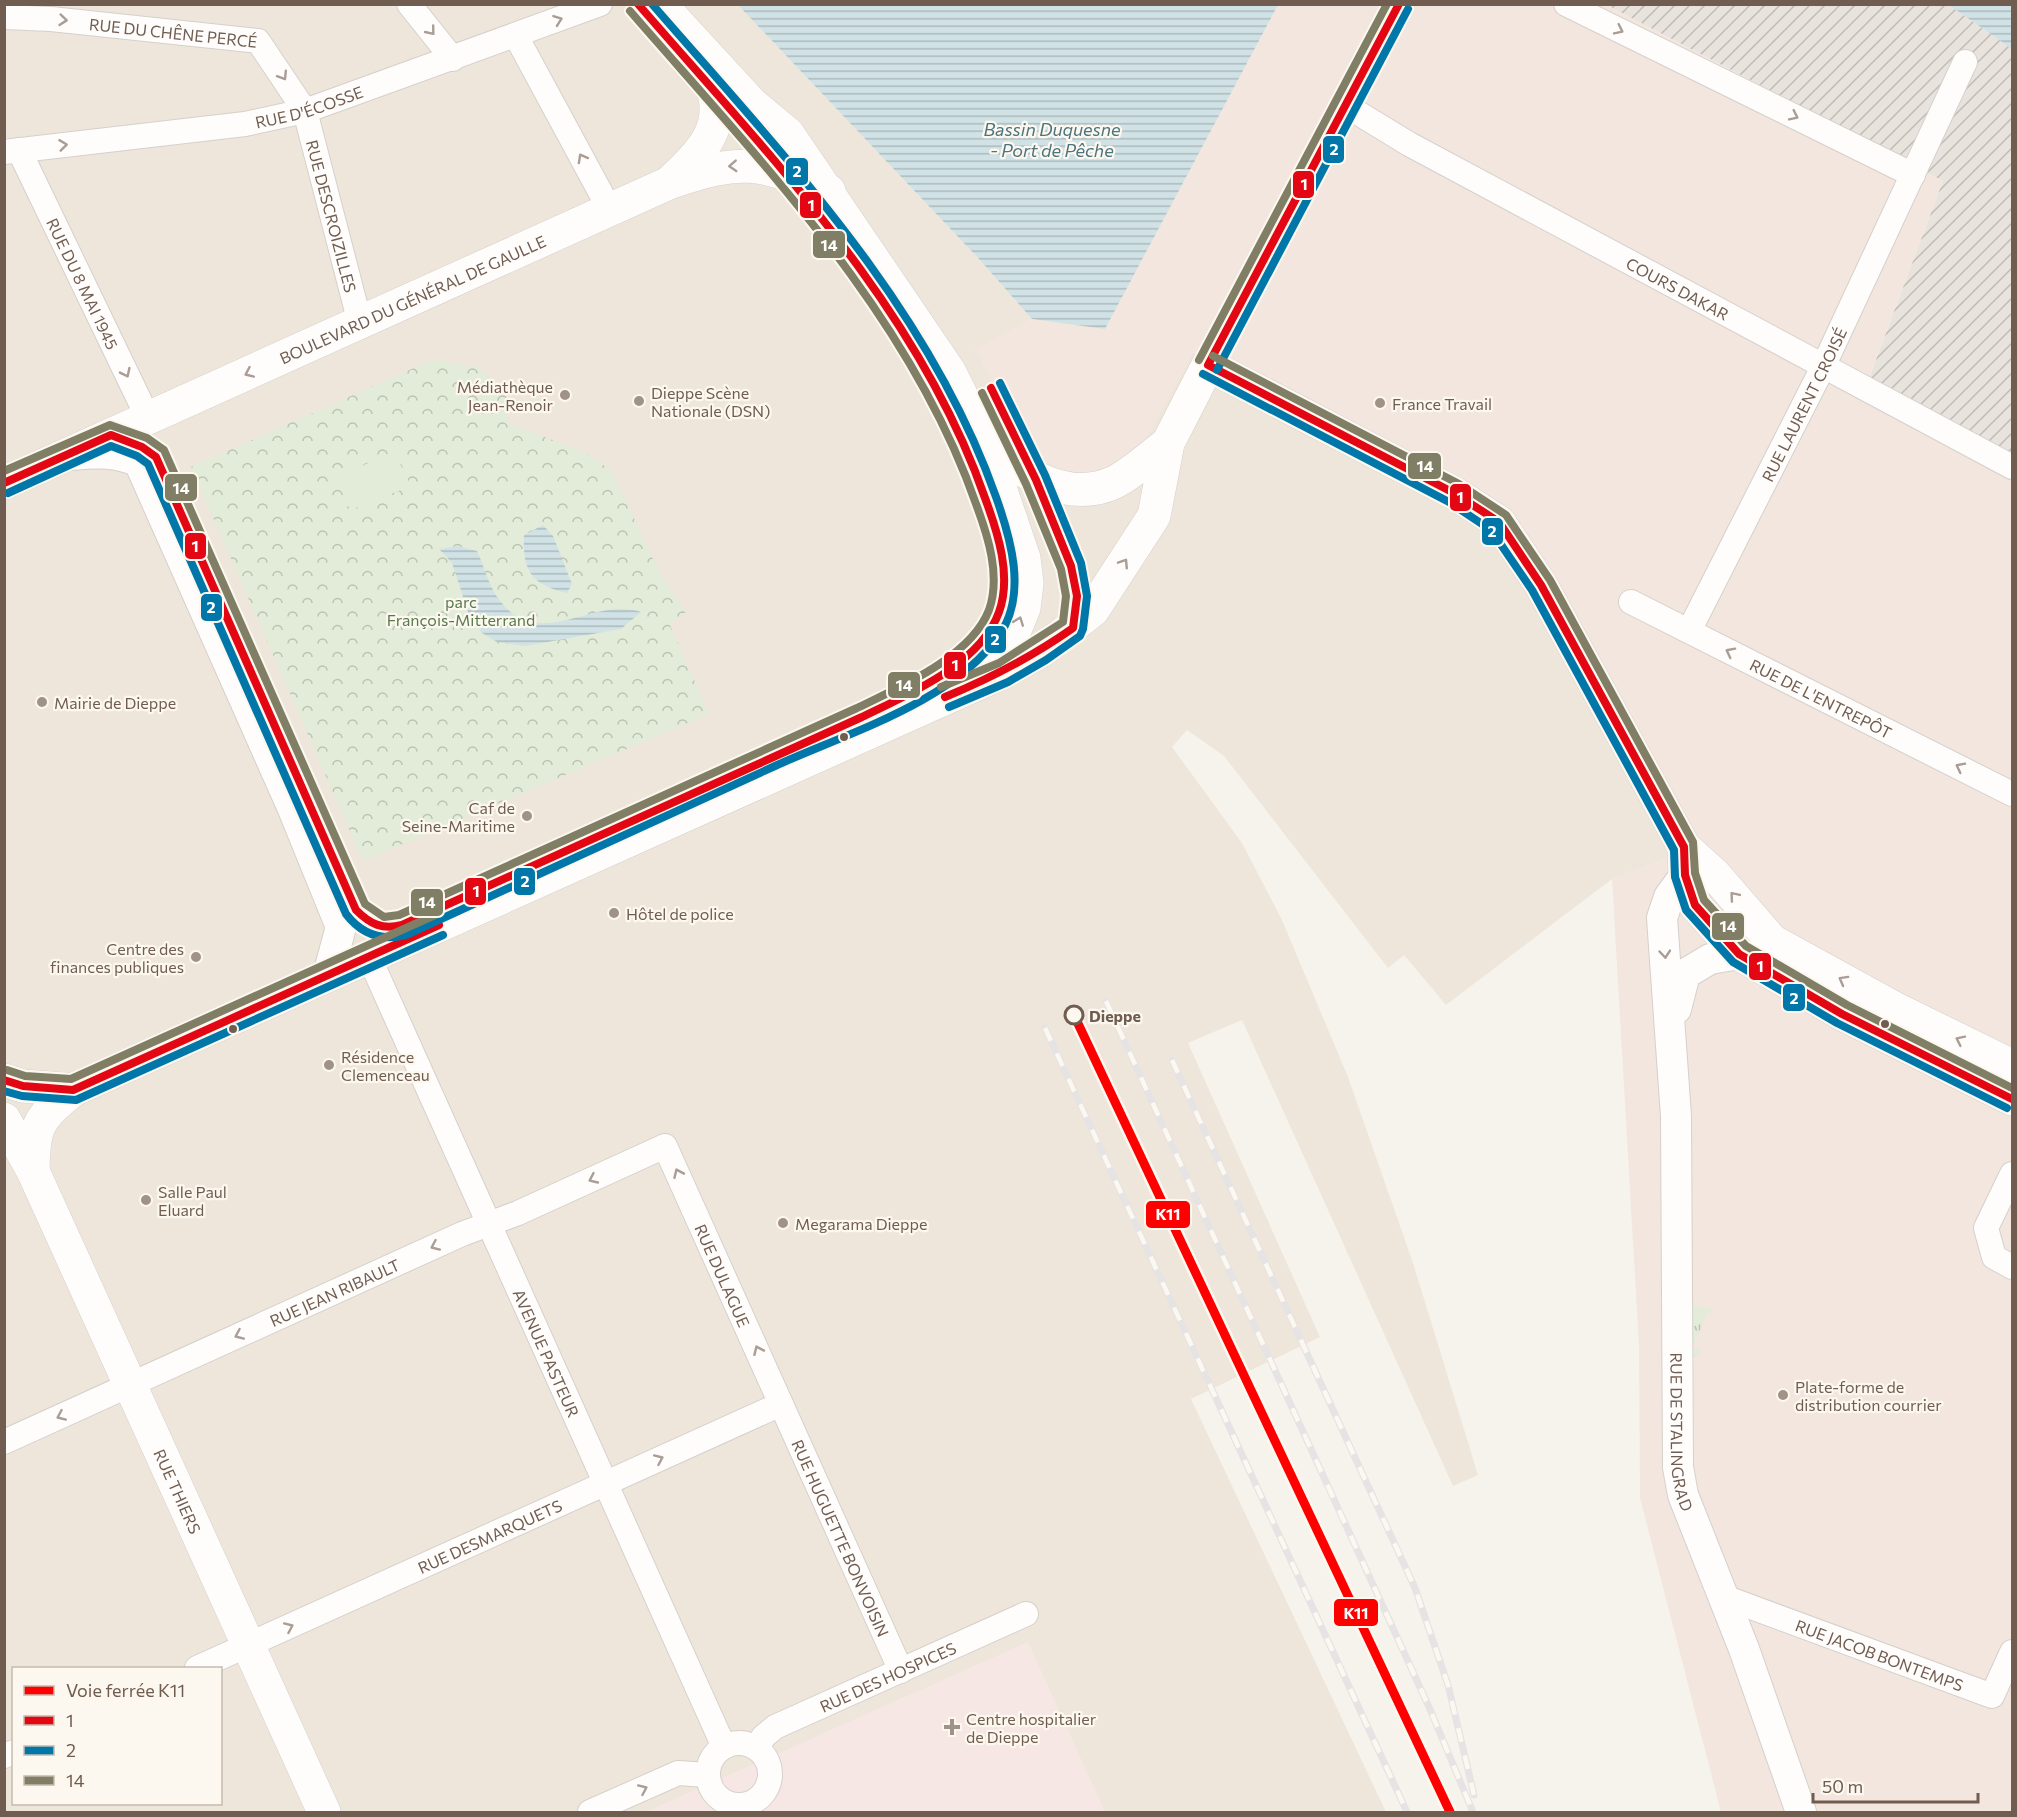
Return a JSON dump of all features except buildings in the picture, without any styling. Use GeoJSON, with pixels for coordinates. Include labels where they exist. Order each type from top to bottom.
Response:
{"type":"FeatureCollection","features":[{"type":"Feature","properties":{"kind":"main road"},"geometry":{"type":"LineString","coordinates":[[638,4],[712,89],[716,117],[710,138],[698,156],[669,183]]}},
{"type":"Feature","properties":{"kind":"main road"},"geometry":{"type":"LineString","coordinates":[[660,4],[751,103],[788,134],[829,191],[949,371],[984,441],[1024,558],[1027,583],[1024,608],[1015,630],[1002,651],[952,694]]}},
{"type":"Feature","properties":{"kind":"main road","name":"BOULEVARD DU GÉNÉRAL DE GAULLE"},"geometry":{"type":"LineString","coordinates":[[4,483],[669,183],[729,165],[759,166],[781,171],[829,191]]}},
{"type":"Feature","properties":{"kind":"main road"},"geometry":{"type":"LineString","coordinates":[[984,441],[1011,465],[1036,480],[1056,486],[1086,488],[1114,482],[1168,443],[1208,365],[1454,493],[1499,522],[1541,585],[1684,861],[1695,905],[1739,954],[1842,1014],[2013,1099]]}},
{"type":"Feature","properties":{"kind":"main road","name":"RUE THIERS"},"geometry":{"type":"LineString","coordinates":[[33,1171],[34,1138],[44,1114],[60,1089],[369,957],[1004,672],[1041,651],[1094,610],[1154,516],[1168,443]]}},
{"type":"Feature","properties":{"kind":"main road"},"geometry":{"type":"LineString","coordinates":[[1684,861],[1715,875],[1772,941],[1894,1008],[2013,1066]]}},
{"type":"Feature","properties":{"kind":"main road"},"geometry":{"type":"LineString","coordinates":[[4,1080],[60,1089]]}},
{"type":"Feature","properties":{"kind":"main road","name":"RUE THIERS"},"geometry":{"type":"LineString","coordinates":[[7,1128],[33,1171],[324,1812]]}},
{"type":"Feature","properties":{"kind":"street"},"geometry":{"type":"LineString","coordinates":[[409,4],[453,58]]}},
{"type":"Feature","properties":{"kind":"street","name":"RUE D'ÉCOSSE"},"geometry":{"type":"LineString","coordinates":[[12,151],[245,124],[305,111],[600,4]]}},
{"type":"Feature","properties":{"kind":"street"},"geometry":{"type":"LineString","coordinates":[[1208,365],[1399,4]]}},
{"type":"Feature","properties":{"kind":"street"},"geometry":{"type":"LineString","coordinates":[[1566,4],[1913,175]]}},
{"type":"Feature","properties":{"kind":"street","name":"RUE DU CHÊNE PERCÉ"},"geometry":{"type":"LineString","coordinates":[[4,17],[51,19],[258,41],[305,111]]}},
{"type":"Feature","properties":{"kind":"street"},"geometry":{"type":"LineString","coordinates":[[516,36],[610,210]]}},
{"type":"Feature","properties":{"kind":"street","name":"RUE LAURENT CROISÉ"},"geometry":{"type":"LineString","coordinates":[[1689,631],[1823,367],[1965,62]]}},
{"type":"Feature","properties":{"kind":"street","name":"COURS DAKAR"},"geometry":{"type":"LineString","coordinates":[[1345,105],[1419,150],[2013,467]]}},
{"type":"Feature","properties":{"kind":"street","name":"RUE DESCROIZILLES"},"geometry":{"type":"LineString","coordinates":[[305,111],[360,323]]}},
{"type":"Feature","properties":{"kind":"street","name":"RUE DU 8 MAI 1945"},"geometry":{"type":"LineString","coordinates":[[12,151],[148,418]]}},
{"type":"Feature","properties":{"kind":"street"},"geometry":{"type":"LineString","coordinates":[[65,456],[122,454],[139,462],[293,808],[341,927],[328,975]]}},
{"type":"Feature","properties":{"kind":"street","name":"RUE DE L'ENTREPÔT"},"geometry":{"type":"LineString","coordinates":[[1631,602],[2013,794]]}},
{"type":"Feature","properties":{"kind":"street","name":"RUE DE STALINGRAD"},"geometry":{"type":"LineString","coordinates":[[1684,861],[1662,918],[1676,1116],[1678,1467],[1683,1496],[1724,1597],[1802,1812]]}},
{"type":"Feature","properties":{"kind":"street","name":"RUE DE STALINGRAD"},"geometry":{"type":"LineString","coordinates":[[1671,1030],[1685,974],[1710,959],[1739,954]]}},
{"type":"Feature","properties":{"kind":"street","name":"AVENUE PASTEUR"},"geometry":{"type":"LineString","coordinates":[[369,957],[724,1747]]}},
{"type":"Feature","properties":{"kind":"street","name":"RUE JEAN RIBAULT"},"geometry":{"type":"LineString","coordinates":[[4,1442],[462,1234],[666,1146]]}},
{"type":"Feature","properties":{"kind":"street","name":"RUE DULAGUE"},"geometry":{"type":"LineString","coordinates":[[666,1146],[782,1404]]}},
{"type":"Feature","properties":{"kind":"street"},"geometry":{"type":"LineString","coordinates":[[2013,1174],[1986,1228],[1994,1257],[2013,1267]]}},
{"type":"Feature","properties":{"kind":"street","name":"RUE DESMARQUETS"},"geometry":{"type":"LineString","coordinates":[[199,1667],[782,1404]]}},
{"type":"Feature","properties":{"kind":"street","name":"RUE HUGUETTE BONVOISIN"},"geometry":{"type":"LineString","coordinates":[[782,1404],[901,1671]]}},
{"type":"Feature","properties":{"kind":"street","name":"RUE JACOB BONTEMPS"},"geometry":{"type":"LineString","coordinates":[[1724,1597],[1992,1696],[2013,1652]]}},
{"type":"Feature","properties":{"kind":"street","name":"RUE DES HOSPICES"},"geometry":{"type":"LineString","coordinates":[[758,1749],[763,1737],[776,1727],[1026,1614]]}},
{"type":"Feature","properties":{"kind":"street"},"geometry":{"type":"LineString","coordinates":[[742,1743],[758,1749],[764,1756],[770,1774],[766,1789],[755,1800],[740,1804],[725,1801],[713,1791],[708,1775],[712,1759],[724,1747],[742,1743]]}},
{"type":"Feature","properties":{"kind":"street"},"geometry":{"type":"LineString","coordinates":[[590,1812],[678,1773],[708,1775]]}},
{"type":"Feature","properties":{"kind":"shaded area"},"geometry":{"type":"Polygon","coordinates":[[[5,5],[738,5],[979,259],[1032,319],[975,350],[1134,459],[1193,352],[1507,513],[1695,847],[1612,879],[1446,1005],[1404,955],[1388,968],[1224,756],[1187,730],[1172,747],[1242,843],[1282,920],[1348,1077],[1413,1263],[1478,1475],[1453,1486],[1242,1020],[1188,1043],[1320,1337],[1191,1399],[1386,1812],[5,1812],[5,5]]]}},
{"type":"Feature","properties":{"kind":"shaded area"},"geometry":{"type":"Polygon","coordinates":[[[1278,5],[1607,5],[1943,181],[1868,380],[2012,454],[2012,1812],[1721,1812],[1640,1498],[1639,1346],[1612,879],[1695,847],[1507,513],[1194,352],[1134,459],[1090,484],[1035,462],[975,349],[1032,319],[1105,328],[1278,5]]]}},
{"type":"Feature","properties":{"kind":"shaded area"},"geometry":{"type":"Polygon","coordinates":[[[1607,5],[1949,5],[2012,49],[2012,454],[1868,381],[1943,181],[1607,5]]]}},
{"type":"Feature","properties":{"kind":"shaded area","name":"Centre hospitalier de Dieppe"},"geometry":{"type":"Polygon","coordinates":[[[1028,1642],[1105,1812],[646,1812],[1028,1642]]]}},
{"type":"Feature","properties":{"kind":"green space","name":"parc François-Mitterrand"},"geometry":{"type":"Polygon","coordinates":[[[432,360],[478,367],[506,391],[508,423],[586,453],[612,471],[660,574],[686,612],[669,623],[709,714],[363,861],[191,467],[432,360]]]}},
{"type":"Feature","properties":{"kind":"green space"},"geometry":{"type":"Polygon","coordinates":[[[394,451],[411,486],[350,510],[336,478],[394,451]]]}},
{"type":"Feature","properties":{"kind":"green space"},"geometry":{"type":"Polygon","coordinates":[[[1688,1305],[1712,1309],[1712,1313],[1707,1313],[1693,1347],[1700,1349],[1699,1355],[1689,1358],[1688,1305]]]}},
{"type":"Feature","properties":{"kind":"water","name":"Bassin Duquesne - Port de Pêche"},"geometry":{"type":"Polygon","coordinates":[[[738,5],[1278,5],[1105,329],[1032,319],[979,259],[738,5]]]}},
{"type":"Feature","properties":{"kind":"water"},"geometry":{"type":"Polygon","coordinates":[[[1949,5],[2012,5],[2012,49],[1949,5]]]}},
{"type":"Feature","properties":{"kind":"water"},"geometry":{"type":"Polygon","coordinates":[[[543,525],[553,536],[572,584],[567,593],[537,581],[527,567],[524,535],[543,525]]]}},
{"type":"Feature","properties":{"kind":"water"},"geometry":{"type":"Polygon","coordinates":[[[458,546],[477,551],[497,596],[516,616],[533,622],[550,623],[604,611],[623,609],[641,612],[621,629],[525,646],[497,642],[482,633],[470,618],[452,563],[439,549],[458,546]]]}},
{"type":"Feature","properties":{"kind":"railway"},"geometry":{"type":"LineString","coordinates":[[1106,1001],[1429,1707],[1473,1812]]}},
{"type":"Feature","properties":{"kind":"railway"},"geometry":{"type":"LineString","coordinates":[[1045,1028],[1407,1812]]}},
{"type":"Feature","properties":{"kind":"railway"},"geometry":{"type":"LineString","coordinates":[[1172,1060],[1415,1588],[1448,1685],[1474,1795]]}},
{"type":"Feature","properties":{"kind":"rail line","name":"K11"},"geometry":{"type":"LineString","coordinates":[[1074,1015],[1450,1812]]}},
{"type":"Feature","properties":{"kind":"transit line","name":"1"},"geometry":{"type":"LineString","coordinates":[[4,483],[111,435],[142,447],[156,457],[356,910],[366,919],[382,926],[402,925],[862,717],[920,688],[960,662],[990,631],[999,612],[1003,598],[1004,569],[999,540],[985,498],[956,428],[921,362],[880,298],[836,236],[788,176],[638,4]]}},
{"type":"Feature","properties":{"kind":"transit line","name":"2"},"geometry":{"type":"LineString","coordinates":[[8,493],[111,446],[137,456],[148,464],[346,914],[359,927],[381,937],[406,935],[775,766],[866,728],[928,697],[956,679],[980,658],[1000,634],[1013,602],[1015,584],[1011,548],[1002,513],[967,427],[932,361],[892,297],[848,236],[801,176],[652,4]]}},
{"type":"Feature","properties":{"kind":"transit line","name":"14"},"geometry":{"type":"LineString","coordinates":[[1199,360],[1387,4]]}},
{"type":"Feature","properties":{"kind":"transit line","name":"1"},"geometry":{"type":"LineString","coordinates":[[1208,365],[1399,4]]}},
{"type":"Feature","properties":{"kind":"transit line","name":"2"},"geometry":{"type":"LineString","coordinates":[[1217,370],[1408,9]]}},
{"type":"Feature","properties":{"kind":"transit line","name":"14"},"geometry":{"type":"LineString","coordinates":[[4,471],[110,425],[147,438],[164,450],[365,904],[384,917],[399,915],[857,708],[913,680],[951,656],[980,627],[989,610],[994,584],[992,556],[985,529],[948,434],[912,368],[872,304],[827,242],[730,125],[630,11]]}},
{"type":"Feature","properties":{"kind":"transit line","name":"14"},"geometry":{"type":"LineString","coordinates":[[1213,356],[1459,484],[1506,515],[1550,580],[1693,842],[1695,873],[1704,900],[1746,946],[1847,1005],[2012,1088]]}},
{"type":"Feature","properties":{"kind":"transit line","name":"1"},"geometry":{"type":"LineString","coordinates":[[1208,365],[1454,493],[1499,522],[1541,585],[1684,847],[1685,875],[1695,905],[1739,954],[1842,1014],[2012,1099]]}},
{"type":"Feature","properties":{"kind":"transit line","name":"2"},"geometry":{"type":"LineString","coordinates":[[1203,374],[1449,502],[1491,530],[1532,590],[1674,850],[1675,877],[1686,910],[1733,962],[1837,1023],[2007,1108]]}},
{"type":"Feature","properties":{"kind":"transit line","name":"2"},"geometry":{"type":"LineString","coordinates":[[949,707],[1008,682],[1046,660],[1080,636],[1083,629],[1087,596],[1081,563],[1045,475],[1000,383]]}},
{"type":"Feature","properties":{"kind":"transit line","name":"1"},"geometry":{"type":"LineString","coordinates":[[945,697],[1011,666],[1073,628],[1077,596],[1071,566],[1036,480],[991,388]]}},
{"type":"Feature","properties":{"kind":"transit line","name":"14"},"geometry":{"type":"LineString","coordinates":[[941,687],[999,663],[1063,622],[1066,596],[1061,569],[1026,484],[982,393]]}},
{"type":"Feature","properties":{"kind":"transit line","name":"14"},"geometry":{"type":"LineString","coordinates":[[7,1070],[25,1076],[71,1079],[435,915]]}},
{"type":"Feature","properties":{"kind":"transit line","name":"1"},"geometry":{"type":"LineString","coordinates":[[4,1080],[23,1086],[73,1090],[439,925]]}},
{"type":"Feature","properties":{"kind":"transit line","name":"2"},"geometry":{"type":"LineString","coordinates":[[4,1091],[22,1096],[76,1100],[443,935]]}},
{"type":"Feature","properties":{"kind":"place","name":"Médiathèque Jean-Renoir"},"geometry":{"type":"Point","coordinates":[565,395]}},
{"type":"Feature","properties":{"kind":"place","name":"Dieppe Scène Nationale (DSN)"},"geometry":{"type":"Point","coordinates":[639,401]}},
{"type":"Feature","properties":{"kind":"place","name":"France Travail"},"geometry":{"type":"Point","coordinates":[1380,403]}},
{"type":"Feature","properties":{"kind":"place","name":"Mairie de Dieppe"},"geometry":{"type":"Point","coordinates":[42,702]}},
{"type":"Feature","properties":{"kind":"place","name":"Caf de Seine-Maritime"},"geometry":{"type":"Point","coordinates":[527,816]}},
{"type":"Feature","properties":{"kind":"place","name":"Hôtel de police"},"geometry":{"type":"Point","coordinates":[614,913]}},
{"type":"Feature","properties":{"kind":"place","name":"Centre des finances publiques"},"geometry":{"type":"Point","coordinates":[196,957]}},
{"type":"Feature","properties":{"kind":"place","name":"Dieppe"},"geometry":{"type":"Point","coordinates":[1074,1015]}},
{"type":"Feature","properties":{"kind":"place","name":"Résidence Clemenceau"},"geometry":{"type":"Point","coordinates":[329,1065]}},
{"type":"Feature","properties":{"kind":"place","name":"Salle Paul Eluard"},"geometry":{"type":"Point","coordinates":[146,1200]}},
{"type":"Feature","properties":{"kind":"place","name":"Megarama Dieppe"},"geometry":{"type":"Point","coordinates":[783,1223]}},
{"type":"Feature","properties":{"kind":"place","name":"Plate-forme de distribution courrier"},"geometry":{"type":"Point","coordinates":[1783,1395]}},
{"type":"Feature","properties":{"kind":"place","name":"Centre hospitalier de Dieppe"},"geometry":{"type":"Point","coordinates":[952,1727]}}]}
